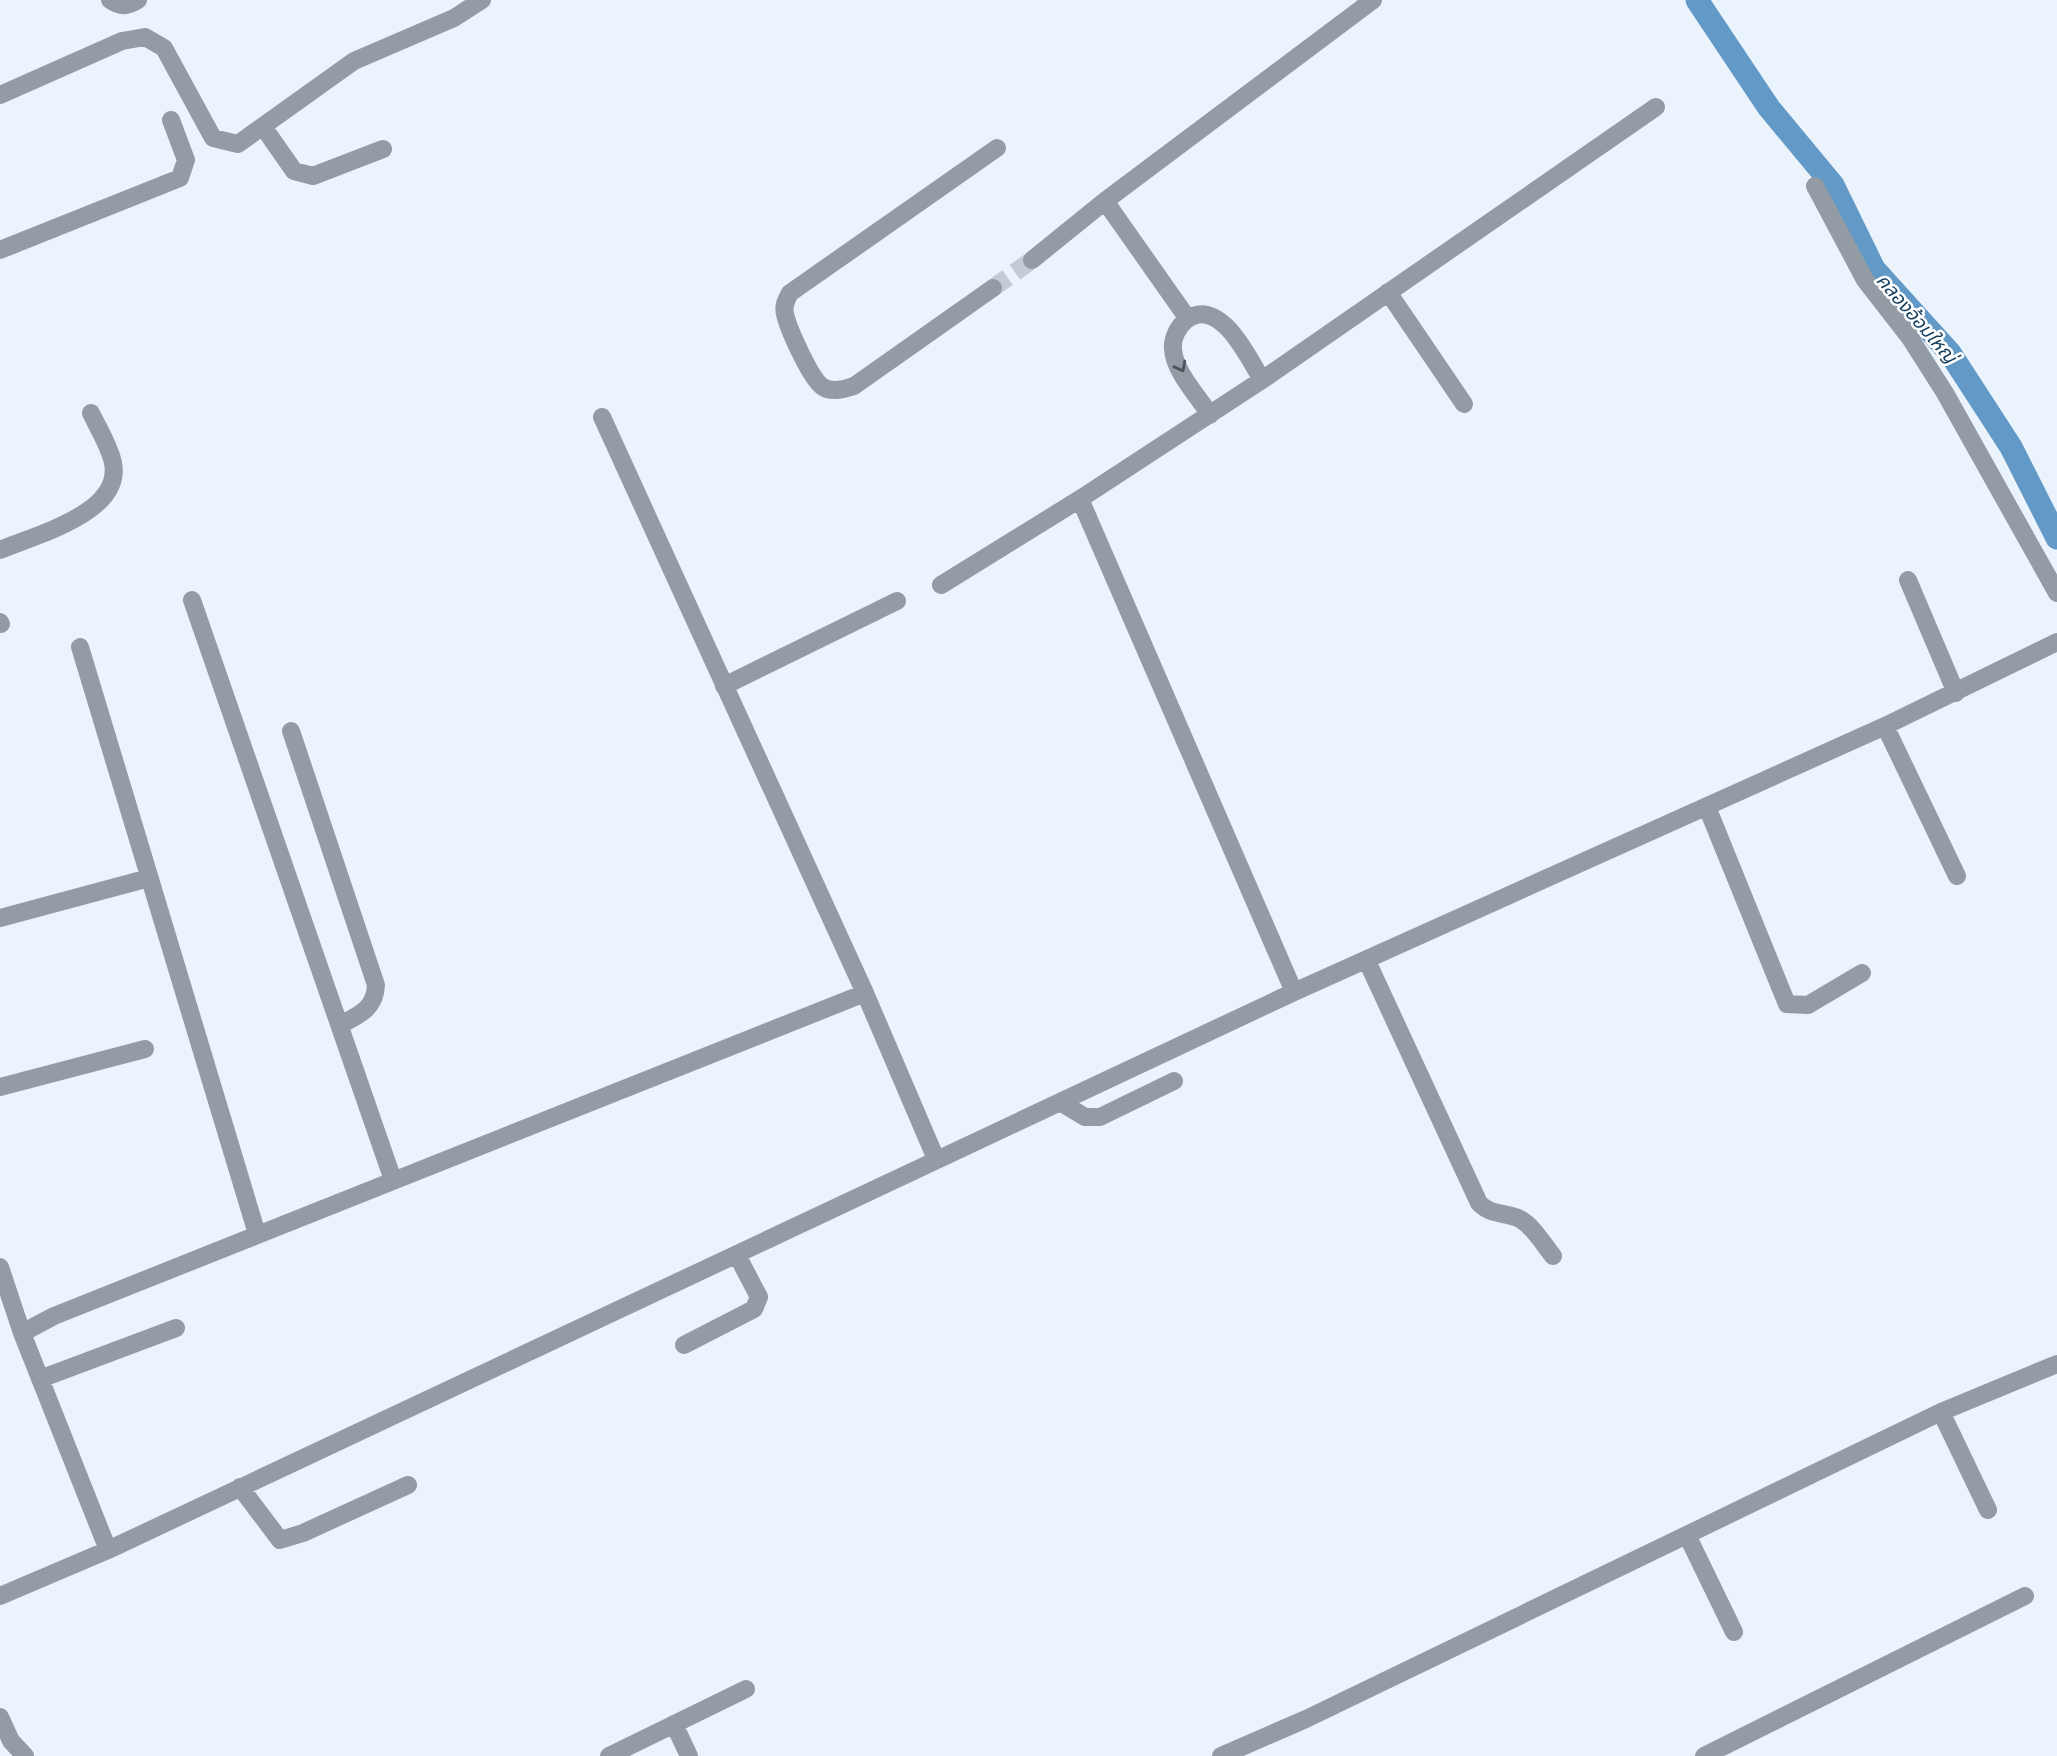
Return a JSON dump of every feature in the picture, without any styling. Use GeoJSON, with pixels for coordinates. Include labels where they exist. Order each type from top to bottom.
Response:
{"type":"FeatureCollection","features":[{"type":"Feature","properties":{"kind":"street"},"geometry":{"type":"LineString","coordinates":[[110,0],[118,5],[130,5],[138,0]]}},
{"type":"Feature","properties":{"kind":"street"},"geometry":{"type":"LineString","coordinates":[[0,95],[122,41],[145,37],[164,48],[213,138],[238,144],[264,128],[354,61],[454,18],[482,0]]}},
{"type":"Feature","properties":{"kind":"street"},"geometry":{"type":"LineString","coordinates":[[1032,260],[1105,201],[1373,0]]}},
{"type":"Feature","properties":{"kind":"street"},"geometry":{"type":"LineString","coordinates":[[941,584],[1210,415],[1656,107]]}},
{"type":"Feature","properties":{"kind":"street"},"geometry":{"type":"LineString","coordinates":[[0,250],[180,178],[186,160],[171,120]]}},
{"type":"Feature","properties":{"kind":"street"},"geometry":{"type":"LineString","coordinates":[[264,128],[294,171],[313,176],[383,149]]}},
{"type":"Feature","properties":{"kind":"street"},"geometry":{"type":"LineString","coordinates":[[993,288],[854,386],[841,391],[823,387],[812,374],[785,314],[785,303],[790,293],[997,148]]}},
{"type":"Feature","properties":{"kind":"street"},"geometry":{"type":"LineString","coordinates":[[1815,186],[1865,280],[1910,338],[1945,393],[2057,593]]}},
{"type":"Feature","properties":{"kind":"street"},"geometry":{"type":"LineString","coordinates":[[1105,201],[1188,319]]}},
{"type":"Feature","properties":{"kind":"street"},"geometry":{"type":"LineString","coordinates":[[1388,292],[1464,404]]}},
{"type":"Feature","properties":{"kind":"street"},"geometry":{"type":"LineString","coordinates":[[1210,415],[1177,362],[1173,348],[1176,332],[1188,319],[1203,316],[1219,320],[1231,330],[1262,380]]}},
{"type":"Feature","properties":{"kind":"street"},"geometry":{"type":"LineString","coordinates":[[0,550],[92,510],[106,495],[112,480],[113,464],[91,413]]}},
{"type":"Feature","properties":{"kind":"street"},"geometry":{"type":"LineString","coordinates":[[602,417],[866,993],[936,1159]]}},
{"type":"Feature","properties":{"kind":"street"},"geometry":{"type":"LineString","coordinates":[[1080,499],[1294,992]]}},
{"type":"Feature","properties":{"kind":"street"},"geometry":{"type":"LineString","coordinates":[[1908,580],[1956,693]]}},
{"type":"Feature","properties":{"kind":"street"},"geometry":{"type":"LineString","coordinates":[[192,600],[393,1180]]}},
{"type":"Feature","properties":{"kind":"street"},"geometry":{"type":"LineString","coordinates":[[724,686],[897,601]]}},
{"type":"Feature","properties":{"kind":"street"},"geometry":{"type":"LineString","coordinates":[[0,1596],[108,1550],[1294,992],[1885,726],[2057,642]]}},
{"type":"Feature","properties":{"kind":"street"},"geometry":{"type":"LineString","coordinates":[[80,648],[257,1234]]}},
{"type":"Feature","properties":{"kind":"street"},"geometry":{"type":"LineString","coordinates":[[1885,726],[1957,876]]}},
{"type":"Feature","properties":{"kind":"street"},"geometry":{"type":"LineString","coordinates":[[291,731],[376,985],[376,998],[368,1010],[340,1026]]}},
{"type":"Feature","properties":{"kind":"street"},"geometry":{"type":"LineString","coordinates":[[1707,807],[1787,1004],[1808,1005],[1862,973]]}},
{"type":"Feature","properties":{"kind":"street"},"geometry":{"type":"LineString","coordinates":[[0,918],[149,878]]}},
{"type":"Feature","properties":{"kind":"street"},"geometry":{"type":"LineString","coordinates":[[1367,961],[1479,1203],[1486,1210],[1518,1218],[1527,1224],[1553,1256]]}},
{"type":"Feature","properties":{"kind":"street"},"geometry":{"type":"LineString","coordinates":[[22,1333],[54,1317],[257,1234],[866,993]]}},
{"type":"Feature","properties":{"kind":"street"},"geometry":{"type":"LineString","coordinates":[[0,1087],[145,1049]]}},
{"type":"Feature","properties":{"kind":"street"},"geometry":{"type":"LineString","coordinates":[[1060,1102],[1084,1117],[1100,1116],[1174,1081]]}},
{"type":"Feature","properties":{"kind":"street"},"geometry":{"type":"LineString","coordinates":[[684,1345],[754,1309],[759,1297],[737,1255]]}},
{"type":"Feature","properties":{"kind":"street"},"geometry":{"type":"LineString","coordinates":[[0,1267],[22,1333],[108,1550]]}},
{"type":"Feature","properties":{"kind":"street"},"geometry":{"type":"LineString","coordinates":[[40,1379],[176,1328]]}},
{"type":"Feature","properties":{"kind":"street"},"geometry":{"type":"LineString","coordinates":[[1221,1756],[1306,1719],[1941,1412],[2057,1364]]}},
{"type":"Feature","properties":{"kind":"street"},"geometry":{"type":"LineString","coordinates":[[1941,1412],[1987,1510]]}},
{"type":"Feature","properties":{"kind":"street"},"geometry":{"type":"LineString","coordinates":[[240,1487],[281,1540],[303,1533],[408,1485]]}},
{"type":"Feature","properties":{"kind":"street"},"geometry":{"type":"LineString","coordinates":[[1687,1535],[1734,1632]]}},
{"type":"Feature","properties":{"kind":"street"},"geometry":{"type":"LineString","coordinates":[[1704,1756],[2025,1597]]}},
{"type":"Feature","properties":{"kind":"street"},"geometry":{"type":"LineString","coordinates":[[609,1756],[746,1689]]}},
{"type":"Feature","properties":{"kind":"street"},"geometry":{"type":"LineString","coordinates":[[0,1717],[11,1741],[25,1756]]}},
{"type":"Feature","properties":{"kind":"street"},"geometry":{"type":"LineString","coordinates":[[674,1724],[689,1756]]}},
{"type":"Feature","properties":{"kind":"waterway","name":"คลองอ้อมใหญ่"},"geometry":{"type":"LineString","coordinates":[[1697,0],[1769,108],[1833,185],[1874,269],[1950,353],[2011,447],[2057,538]]}},
{"type":"Feature","properties":{"kind":"tunnel"},"geometry":{"type":"LineString","coordinates":[[993,288],[1032,260]]}}]}
